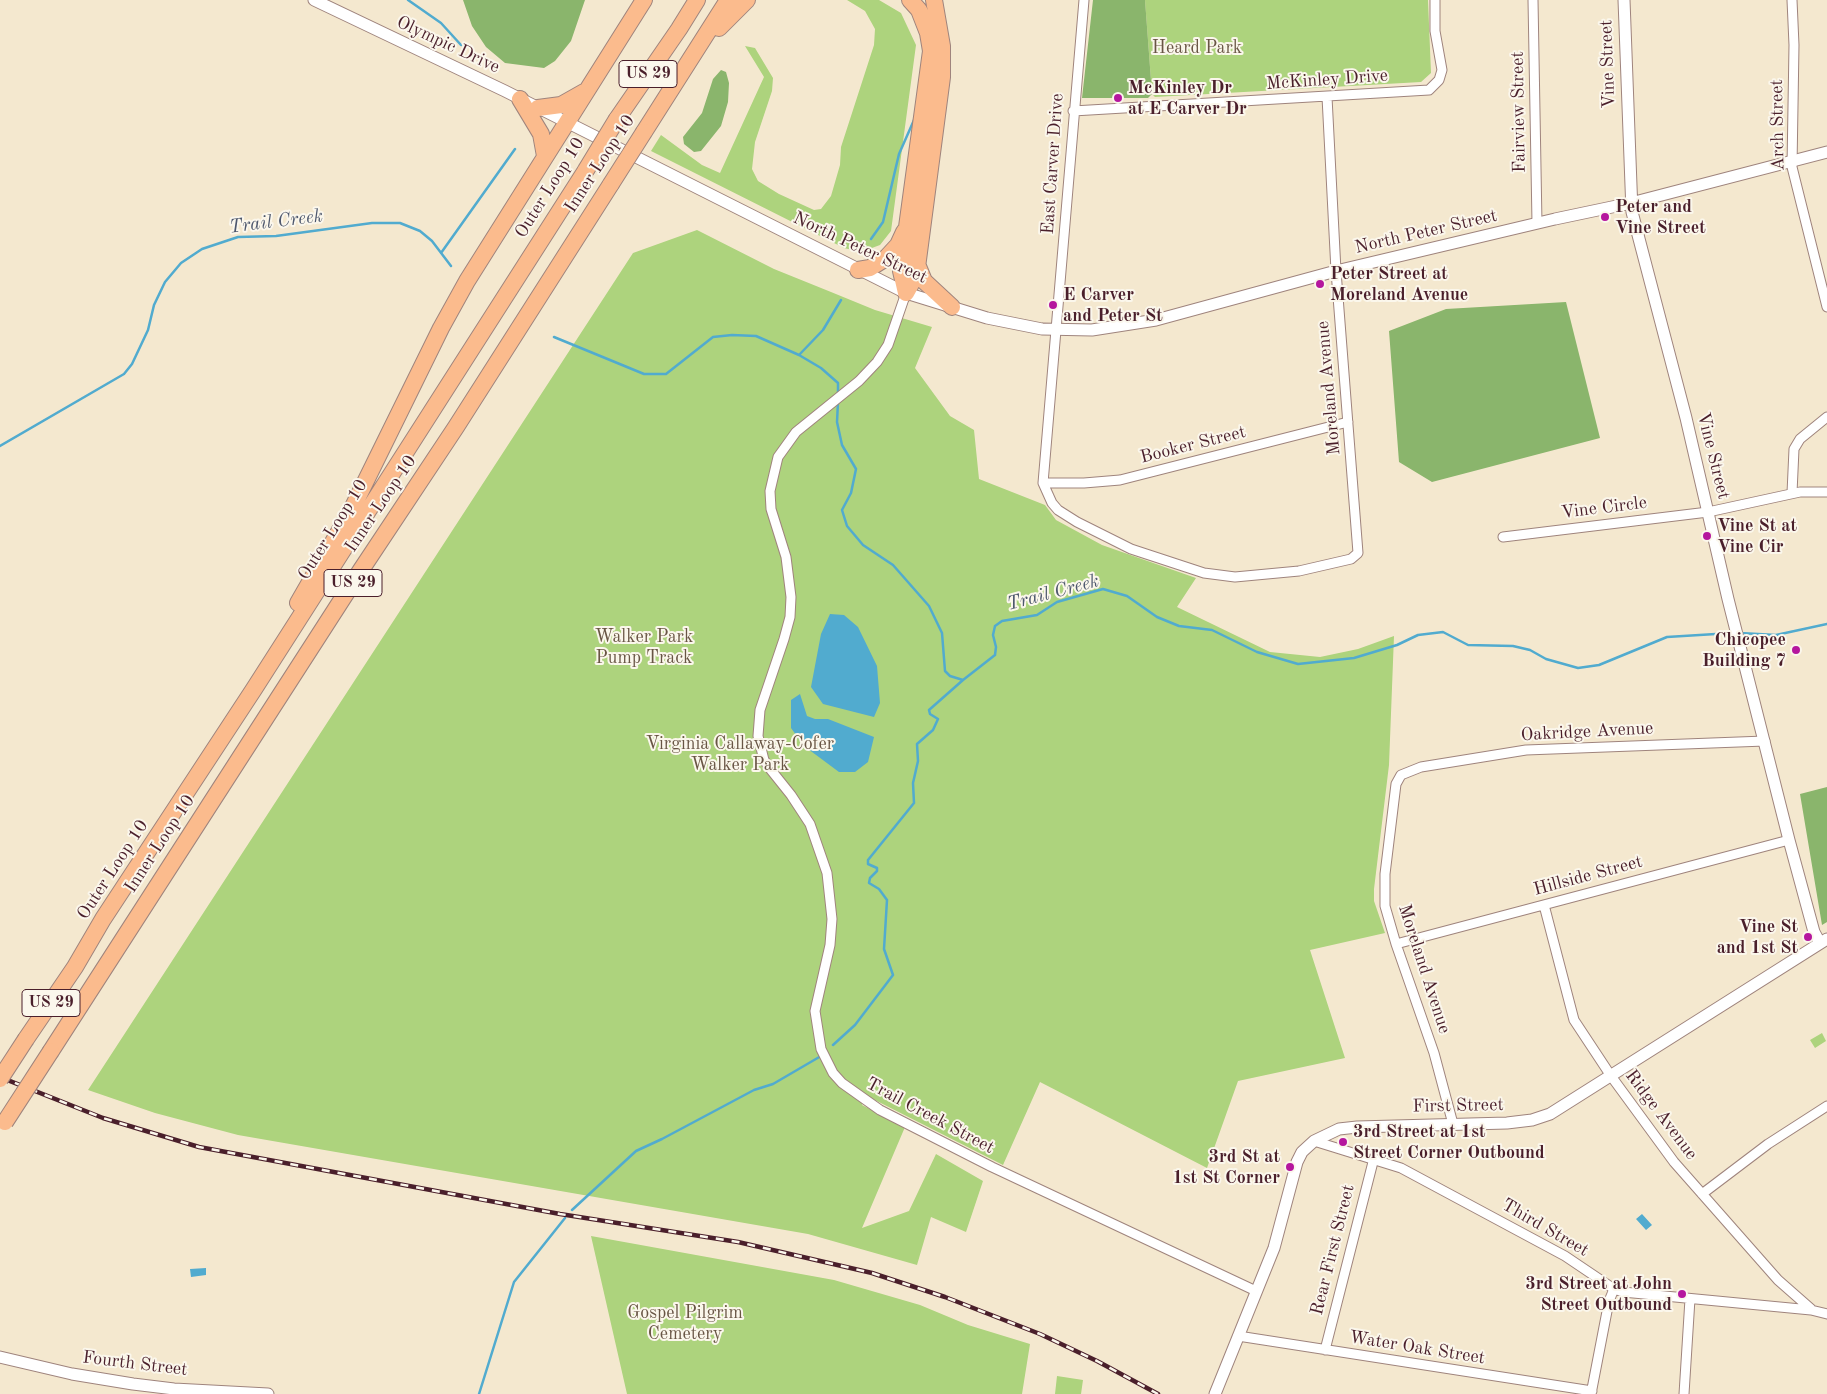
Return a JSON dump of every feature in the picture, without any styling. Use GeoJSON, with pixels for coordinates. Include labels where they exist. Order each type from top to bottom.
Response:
{"type":"FeatureCollection","features":[{"type":"Feature","properties":{"kind":"highway"},"geometry":{"type":"LineString","coordinates":[[215,750],[230,708],[295,607],[351,511],[441,328],[467,281],[567,123],[584,92],[644,0]]}},
{"type":"Feature","properties":{"kind":"highway","name":"Outer Loop 10"},"geometry":{"type":"LineString","coordinates":[[0,1079],[26,1038],[76,967],[104,919],[215,750],[586,170],[617,118],[697,0]]}},
{"type":"Feature","properties":{"kind":"highway","name":"Inner Loop 10"},"geometry":{"type":"LineString","coordinates":[[2,1126],[361,570],[456,427],[728,0]]}},
{"type":"Feature","properties":{"kind":"highway"},"geometry":{"type":"LineString","coordinates":[[692,58],[747,0]]}},
{"type":"Feature","properties":{"kind":"highway"},"geometry":{"type":"LineString","coordinates":[[906,293],[902,271],[931,51],[928,33],[919,10],[910,0]]}},
{"type":"Feature","properties":{"kind":"highway"},"geometry":{"type":"LineString","coordinates":[[906,293],[916,275],[944,59],[934,0]]}},
{"type":"Feature","properties":{"kind":"highway"},"geometry":{"type":"LineString","coordinates":[[538,108],[561,105],[584,92]]}},
{"type":"Feature","properties":{"kind":"highway"},"geometry":{"type":"LineString","coordinates":[[520,98],[541,134],[545,156]]}},
{"type":"Feature","properties":{"kind":"highway"},"geometry":{"type":"LineString","coordinates":[[858,270],[870,268],[886,258],[898,245],[908,226]]}},
{"type":"Feature","properties":{"kind":"highway"},"geometry":{"type":"LineString","coordinates":[[917,264],[924,281],[952,307]]}},
{"type":"Feature","properties":{"kind":"street","name":"Olympic Drive"},"geometry":{"type":"LineString","coordinates":[[314,0],[520,98],[567,123]]}},
{"type":"Feature","properties":{"kind":"street","name":"East Carver Drive"},"geometry":{"type":"LineString","coordinates":[[1044,483],[1047,423],[1057,330],[1073,111],[1084,0]]}},
{"type":"Feature","properties":{"kind":"street","name":"McKinley Drive"},"geometry":{"type":"LineString","coordinates":[[1073,111],[1327,97],[1422,90],[1434,87],[1439,80],[1442,70],[1435,31],[1435,0]]}},
{"type":"Feature","properties":{"kind":"street","name":"Fairview Street"},"geometry":{"type":"LineString","coordinates":[[1533,0],[1537,223]]}},
{"type":"Feature","properties":{"kind":"street","name":"Vine Street"},"geometry":{"type":"LineString","coordinates":[[1624,0],[1631,203],[1789,840],[1814,932],[1824,941]]}},
{"type":"Feature","properties":{"kind":"street","name":"Arch Street"},"geometry":{"type":"LineString","coordinates":[[1792,0],[1792,167],[1827,307]]}},
{"type":"Feature","properties":{"kind":"street","name":"Moreland Avenue"},"geometry":{"type":"LineString","coordinates":[[1044,483],[1052,503],[1077,522],[1131,549],[1204,573],[1235,577],[1258,576],[1299,570],[1351,559],[1356,556],[1359,548],[1336,271],[1327,97]]}},
{"type":"Feature","properties":{"kind":"street","name":"North Peter Street"},"geometry":{"type":"LineString","coordinates":[[567,123],[906,293],[1004,322],[1057,330],[1092,330],[1156,320],[1336,271],[1537,223],[1631,203],[1827,152]]}},
{"type":"Feature","properties":{"kind":"street","name":"Trail Creek Street"},"geometry":{"type":"LineString","coordinates":[[906,293],[888,345],[871,370],[810,419],[784,447],[774,470],[770,491],[772,509],[786,557],[791,596],[790,617],[760,710],[758,736],[764,760],[810,824],[827,873],[832,919],[830,946],[815,1011],[818,1037],[826,1061],[842,1083],[863,1100],[880,1110],[992,1167],[1256,1291]]}},
{"type":"Feature","properties":{"kind":"street"},"geometry":{"type":"LineString","coordinates":[[1792,493],[1794,449],[1800,439],[1827,417]]}},
{"type":"Feature","properties":{"kind":"street","name":"Booker Street"},"geometry":{"type":"LineString","coordinates":[[1044,483],[1093,483],[1120,480],[1348,422]]}},
{"type":"Feature","properties":{"kind":"street","name":"Vine Circle"},"geometry":{"type":"LineString","coordinates":[[1502,537],[1708,512],[1792,493],[1827,492]]}},
{"type":"Feature","properties":{"kind":"street","name":"Oakridge Avenue"},"geometry":{"type":"LineString","coordinates":[[1412,769],[1526,750],[1765,741]]}},
{"type":"Feature","properties":{"kind":"street","name":"Moreland Avenue"},"geometry":{"type":"LineString","coordinates":[[1412,769],[1401,775],[1396,784],[1385,874],[1385,906],[1396,944],[1434,1053],[1453,1124]]}},
{"type":"Feature","properties":{"kind":"street","name":"Hillside Street"},"geometry":{"type":"LineString","coordinates":[[1396,944],[1789,840]]}},
{"type":"Feature","properties":{"kind":"street","name":"Ridge Avenue"},"geometry":{"type":"LineString","coordinates":[[1544,905],[1574,1020],[1611,1076],[1674,1162],[1778,1280],[1812,1310]]}},
{"type":"Feature","properties":{"kind":"street","name":"First Street"},"geometry":{"type":"LineString","coordinates":[[1215,1394],[1274,1248],[1297,1162],[1302,1152],[1314,1141],[1339,1130],[1357,1127],[1532,1120],[1563,1108],[1824,941]]}},
{"type":"Feature","properties":{"kind":"street"},"geometry":{"type":"LineString","coordinates":[[1702,1194],[1768,1144],[1827,1106]]}},
{"type":"Feature","properties":{"kind":"street","name":"Third Street"},"geometry":{"type":"LineString","coordinates":[[1314,1141],[1374,1158],[1401,1168],[1565,1256],[1614,1289],[1630,1294],[1812,1310],[1827,1314]]}},
{"type":"Feature","properties":{"kind":"street","name":"Rear First Street"},"geometry":{"type":"LineString","coordinates":[[1324,1350],[1374,1158]]}},
{"type":"Feature","properties":{"kind":"street"},"geometry":{"type":"LineString","coordinates":[[1591,1392],[1609,1301],[1614,1289]]}},
{"type":"Feature","properties":{"kind":"street"},"geometry":{"type":"LineString","coordinates":[[1684,1394],[1690,1299]]}},
{"type":"Feature","properties":{"kind":"street","name":"Water Oak Street"},"geometry":{"type":"LineString","coordinates":[[1238,1336],[1591,1392]]}},
{"type":"Feature","properties":{"kind":"street","name":"Fourth Street"},"geometry":{"type":"LineString","coordinates":[[0,1357],[72,1374],[133,1384],[174,1389],[268,1394]]}},
{"type":"Feature","properties":{"kind":"green space"},"geometry":{"type":"Polygon","coordinates":[[[463,0],[585,0],[571,41],[555,61],[544,68],[505,63],[486,47],[472,26],[463,0]]]}},
{"type":"Feature","properties":{"kind":"green space"},"geometry":{"type":"Polygon","coordinates":[[[847,0],[879,0],[901,13],[916,45],[891,231],[880,245],[861,252],[844,248],[651,151],[661,135],[702,165],[720,173],[764,77],[745,46],[755,48],[773,78],[772,91],[755,142],[752,169],[758,181],[779,194],[814,210],[821,209],[831,196],[840,165],[841,147],[874,45],[875,29],[865,11],[847,0]]]}},
{"type":"Feature","properties":{"kind":"green space"},"geometry":{"type":"Polygon","coordinates":[[[1093,0],[1145,0],[1152,94],[1148,98],[1082,98],[1093,0]]]}},
{"type":"Feature","properties":{"kind":"green space","name":"Heard Park"},"geometry":{"type":"Polygon","coordinates":[[[1145,0],[1428,0],[1431,73],[1421,82],[1155,97],[1152,94],[1145,0]]]}},
{"type":"Feature","properties":{"kind":"green space"},"geometry":{"type":"Polygon","coordinates":[[[721,70],[726,72],[729,83],[728,102],[721,126],[701,151],[694,152],[684,144],[683,137],[702,113],[713,79],[721,70]]]}},
{"type":"Feature","properties":{"kind":"green space","name":"Virginia Callaway-Cofer Walker Park"},"geometry":{"type":"Polygon","coordinates":[[[697,230],[774,269],[875,310],[932,327],[915,368],[950,416],[974,430],[979,479],[1045,505],[1056,520],[1102,545],[1196,578],[1177,607],[1270,652],[1320,657],[1358,649],[1394,636],[1389,765],[1374,889],[1374,901],[1385,933],[1310,950],[1345,1058],[1238,1081],[1207,1168],[1040,1082],[1003,1165],[867,1096],[862,1105],[905,1127],[862,1228],[909,1211],[936,1154],[983,1181],[966,1232],[931,1217],[917,1265],[808,1234],[238,1135],[155,1113],[88,1090],[633,253],[697,230]]]}},
{"type":"Feature","properties":{"kind":"green space"},"geometry":{"type":"Polygon","coordinates":[[[1566,302],[1600,438],[1432,482],[1399,462],[1389,331],[1446,309],[1566,302]]]}},
{"type":"Feature","properties":{"kind":"green space"},"geometry":{"type":"Polygon","coordinates":[[[1827,787],[1827,922],[1822,925],[1800,794],[1827,787]]]}},
{"type":"Feature","properties":{"kind":"green space"},"geometry":{"type":"Polygon","coordinates":[[[1822,1033],[1826,1041],[1815,1048],[1810,1040],[1822,1033]]]}},
{"type":"Feature","properties":{"kind":"green space","name":"Gospel Pilgrim Cemetery"},"geometry":{"type":"Polygon","coordinates":[[[591,1236],[834,1280],[920,1305],[968,1325],[1030,1344],[1022,1394],[627,1394],[591,1236]]]}},
{"type":"Feature","properties":{"kind":"green space"},"geometry":{"type":"Polygon","coordinates":[[[1057,1376],[1083,1380],[1081,1394],[1055,1394],[1057,1376]]]}},
{"type":"Feature","properties":{"kind":"water"},"geometry":{"type":"Polygon","coordinates":[[[830,614],[844,615],[858,627],[877,666],[880,703],[874,717],[823,704],[811,687],[821,634],[830,614]]]}},
{"type":"Feature","properties":{"kind":"water"},"geometry":{"type":"Polygon","coordinates":[[[800,694],[807,716],[815,719],[828,719],[874,737],[868,762],[855,772],[839,772],[804,746],[791,728],[791,700],[800,694]]]}},
{"type":"Feature","properties":{"kind":"water"},"geometry":{"type":"Polygon","coordinates":[[[1642,1214],[1652,1225],[1646,1230],[1636,1219],[1642,1214]]]}},
{"type":"Feature","properties":{"kind":"water"},"geometry":{"type":"Polygon","coordinates":[[[206,1268],[206,1275],[191,1277],[190,1269],[206,1268]]]}},
{"type":"Feature","properties":{"kind":"waterway"},"geometry":{"type":"LineString","coordinates":[[408,0],[441,23],[461,45]]}},
{"type":"Feature","properties":{"kind":"waterway"},"geometry":{"type":"LineString","coordinates":[[871,239],[883,222],[899,154],[914,120]]}},
{"type":"Feature","properties":{"kind":"waterway"},"geometry":{"type":"LineString","coordinates":[[441,253],[515,149]]}},
{"type":"Feature","properties":{"kind":"waterway","name":"Trail Creek"},"geometry":{"type":"LineString","coordinates":[[0,446],[124,374],[132,364],[148,330],[154,305],[165,282],[181,263],[202,249],[238,237],[276,236],[372,223],[400,223],[420,231],[432,241],[451,266]]}},
{"type":"Feature","properties":{"kind":"waterway"},"geometry":{"type":"LineString","coordinates":[[799,355],[823,330],[841,300]]}},
{"type":"Feature","properties":{"kind":"waterway","name":"Trail Creek"},"geometry":{"type":"LineString","coordinates":[[554,337],[644,374],[666,374],[713,337],[732,335],[756,336],[799,355],[821,368],[838,383],[838,394]]}},
{"type":"Feature","properties":{"kind":"waterway","name":"Trail Creek"},"geometry":{"type":"LineString","coordinates":[[838,402],[837,422],[842,445],[856,469],[851,493],[842,510],[847,526],[863,545],[893,565],[929,606],[942,633],[945,671],[950,676],[963,680]]}},
{"type":"Feature","properties":{"kind":"waterway","name":"Trail Creek"},"geometry":{"type":"LineString","coordinates":[[833,1045],[855,1025],[893,975],[884,949],[887,900],[879,889],[869,883],[877,868],[868,864],[868,860],[914,803],[913,783],[918,761],[917,744],[933,730],[938,719],[930,714],[929,710],[995,655],[996,647],[993,635],[995,626],[1002,621],[1037,615],[1057,602],[1103,589],[1127,596],[1157,617],[1179,626],[1212,630],[1257,652],[1298,664],[1354,658],[1397,645],[1418,635],[1443,632],[1468,645],[1513,646],[1530,650],[1546,659],[1578,668],[1599,665],[1667,637],[1732,633]]}},
{"type":"Feature","properties":{"kind":"waterway","name":"Trail Creek"},"geometry":{"type":"LineString","coordinates":[[1740,633],[1776,635],[1827,624]]}},
{"type":"Feature","properties":{"kind":"waterway"},"geometry":{"type":"LineString","coordinates":[[572,1210],[636,1151],[754,1090],[773,1084],[821,1056]]}},
{"type":"Feature","properties":{"kind":"waterway"},"geometry":{"type":"LineString","coordinates":[[479,1394],[514,1282],[565,1218]]}},
{"type":"Feature","properties":{"kind":"railway"},"geometry":{"type":"LineString","coordinates":[[0,1077],[103,1118],[199,1147],[560,1214],[738,1242],[872,1273],[945,1297],[1040,1334],[1097,1361],[1158,1394]]}},
{"type":"Feature","properties":{"kind":"place","name":"McKinley Dr at E Carver Dr"},"geometry":{"type":"Point","coordinates":[1118,98]}},
{"type":"Feature","properties":{"kind":"place","name":"Peter and Vine Street"},"geometry":{"type":"Point","coordinates":[1605,217]}},
{"type":"Feature","properties":{"kind":"place","name":"Peter Street at Moreland Avenue"},"geometry":{"type":"Point","coordinates":[1320,284]}},
{"type":"Feature","properties":{"kind":"place","name":"E Carver and Peter St"},"geometry":{"type":"Point","coordinates":[1053,305]}},
{"type":"Feature","properties":{"kind":"place","name":"Vine St at Vine Cir"},"geometry":{"type":"Point","coordinates":[1707,536]}},
{"type":"Feature","properties":{"kind":"place","name":"Chicopee Building 7"},"geometry":{"type":"Point","coordinates":[1796,650]}},
{"type":"Feature","properties":{"kind":"place","name":"Vine St and 1st St"},"geometry":{"type":"Point","coordinates":[1808,937]}},
{"type":"Feature","properties":{"kind":"place","name":"3rd Street at 1st Street Corner Outbound"},"geometry":{"type":"Point","coordinates":[1343,1142]}},
{"type":"Feature","properties":{"kind":"place","name":"3rd St at 1st St Corner"},"geometry":{"type":"Point","coordinates":[1290,1167]}},
{"type":"Feature","properties":{"kind":"place","name":"3rd Street at John Street Outbound"},"geometry":{"type":"Point","coordinates":[1682,1294]}},
{"type":"Feature","properties":{"kind":"park label","name":"Walker Park Pump Track"},"geometry":{"type":"Point","coordinates":[644,648]}}]}
